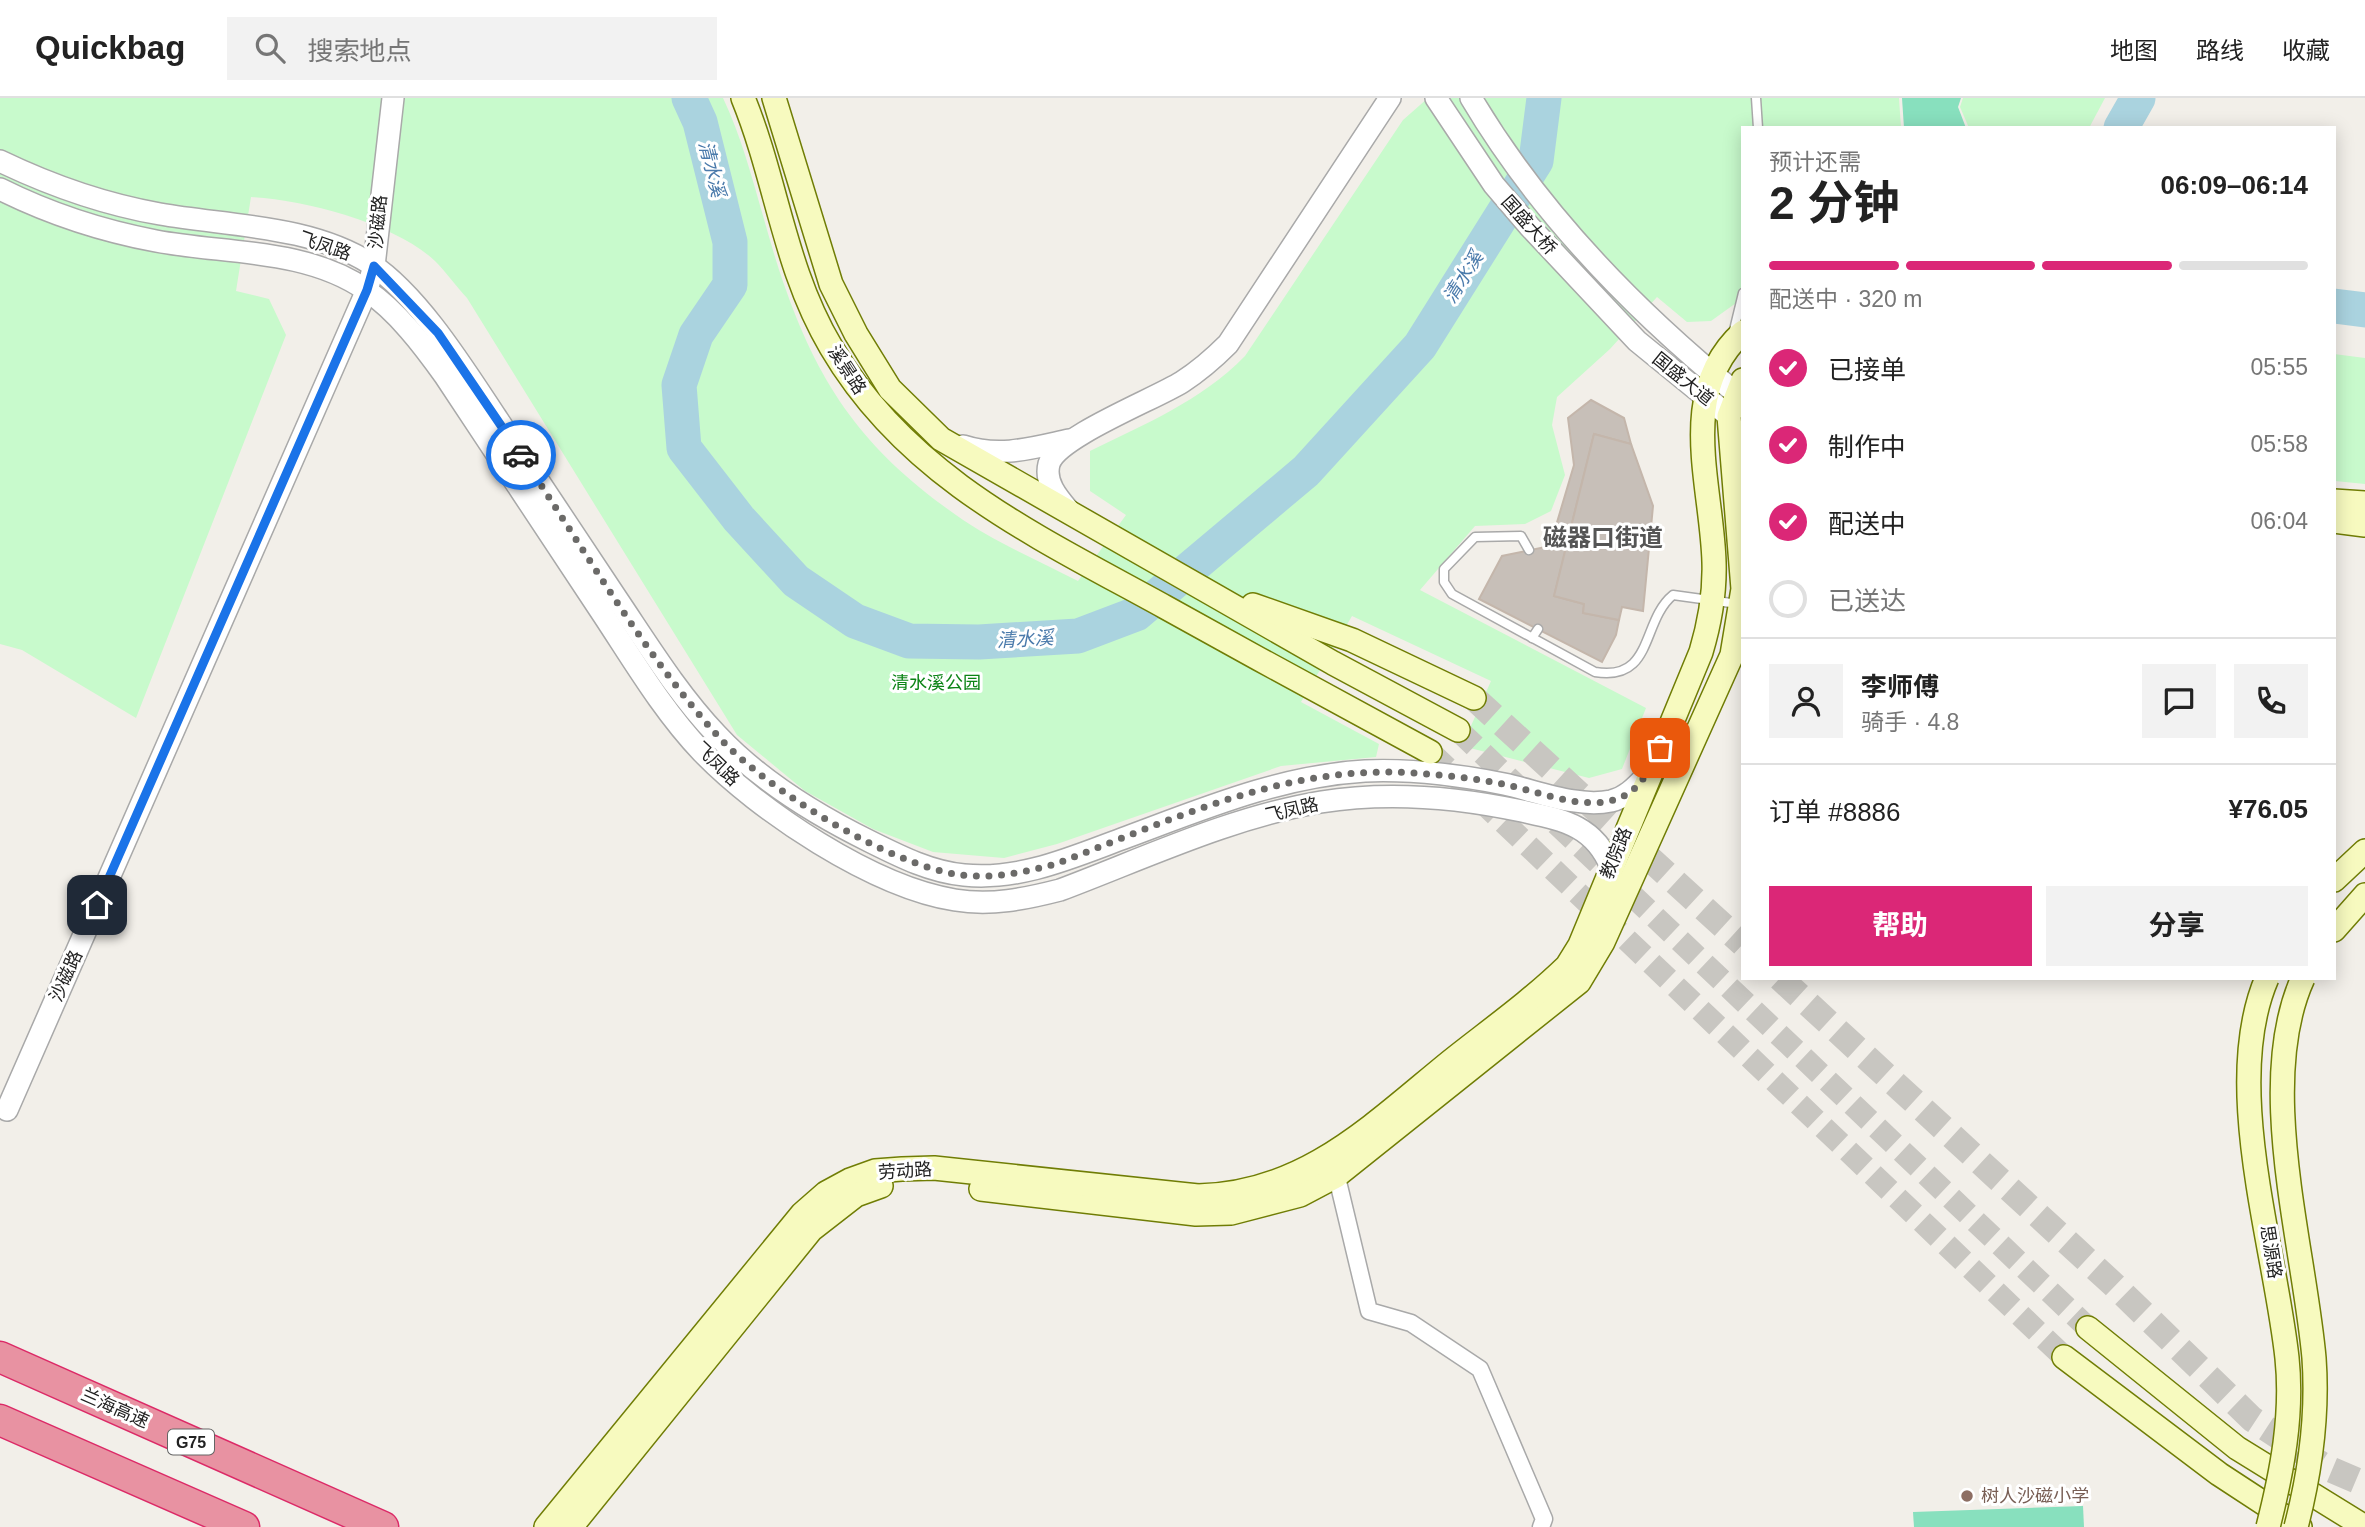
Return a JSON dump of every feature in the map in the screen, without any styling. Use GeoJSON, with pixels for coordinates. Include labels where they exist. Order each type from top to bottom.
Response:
{"type":"FeatureCollection","features":[{"type":"Feature","properties":{"kind":"highway","name":"兰海高速"},"geometry":{"type":"LineString","coordinates":[[0,1357],[383,1527]]}},
{"type":"Feature","properties":{"kind":"highway"},"geometry":{"type":"LineString","coordinates":[[0,1420],[244,1527]]}},
{"type":"Feature","properties":{"kind":"main road","name":"溪景路"},"geometry":{"type":"LineString","coordinates":[[743,98],[803,294],[832,348],[870,405],[919,456],[961,488],[1069,554],[1430,752]]}},
{"type":"Feature","properties":{"kind":"main road","name":"溪景路"},"geometry":{"type":"LineString","coordinates":[[774,98],[831,284],[856,334],[890,389],[941,439],[1197,585]]}},
{"type":"Feature","properties":{"kind":"main road","name":"教院路"},"geometry":{"type":"LineString","coordinates":[[1334,1166],[1567,966],[1580,945],[1701,652],[1713,599],[1714,560],[1702,436],[1704,396],[1725,351],[1741,334]]}},
{"type":"Feature","properties":{"kind":"main road","name":"教院路"},"geometry":{"type":"LineString","coordinates":[[1739,386],[1729,416],[1741,547]]}},
{"type":"Feature","properties":{"kind":"main road"},"geometry":{"type":"LineString","coordinates":[[2336,500],[2365,503]]}},
{"type":"Feature","properties":{"kind":"main road"},"geometry":{"type":"LineString","coordinates":[[2336,521],[2365,525]]}},
{"type":"Feature","properties":{"kind":"main road"},"geometry":{"type":"LineString","coordinates":[[1197,585],[1352,640],[1474,698]]}},
{"type":"Feature","properties":{"kind":"main road"},"geometry":{"type":"LineString","coordinates":[[1197,585],[1458,730]]}},
{"type":"Feature","properties":{"kind":"main road","name":"教院路"},"geometry":{"type":"LineString","coordinates":[[1334,1166],[1562,998],[1585,974],[1603,942],[1732,655],[1741,604]]}},
{"type":"Feature","properties":{"kind":"main road"},"geometry":{"type":"LineString","coordinates":[[2336,878],[2365,851]]}},
{"type":"Feature","properties":{"kind":"main road"},"geometry":{"type":"LineString","coordinates":[[2336,928],[2365,895]]}},
{"type":"Feature","properties":{"kind":"main road","name":"思源路"},"geometry":{"type":"LineString","coordinates":[[2266,980],[2257,1001],[2248,1068],[2253,1138],[2288,1360],[2288,1415],[2268,1527]]}},
{"type":"Feature","properties":{"kind":"main road","name":"思源路"},"geometry":{"type":"LineString","coordinates":[[2298,1527],[2313,1437],[2314,1360],[2287,1150],[2282,1070],[2291,1005],[2302,980]]}},
{"type":"Feature","properties":{"kind":"main road","name":"劳动路"},"geometry":{"type":"LineString","coordinates":[[546,1527],[802,1214],[825,1193],[849,1180],[875,1171],[934,1168],[1198,1196],[1230,1196],[1334,1166]]}},
{"type":"Feature","properties":{"kind":"main road","name":"劳动路"},"geometry":{"type":"LineString","coordinates":[[571,1527],[811,1230],[856,1195],[878,1186],[931,1183],[1196,1214],[1231,1213],[1300,1195],[1334,1166]]}},
{"type":"Feature","properties":{"kind":"main road"},"geometry":{"type":"LineString","coordinates":[[2088,1328],[2237,1448],[2365,1527]]}},
{"type":"Feature","properties":{"kind":"main road"},"geometry":{"type":"LineString","coordinates":[[2064,1357],[2219,1474],[2298,1527]]}},
{"type":"Feature","properties":{"kind":"street","name":"沙磁路"},"geometry":{"type":"LineString","coordinates":[[7,1110],[367,290],[374,266],[393,98]]}},
{"type":"Feature","properties":{"kind":"street","name":"国盛大桥"},"geometry":{"type":"LineString","coordinates":[[1436,98],[1494,185],[1637,341]]}},
{"type":"Feature","properties":{"kind":"street","name":"国盛大桥"},"geometry":{"type":"LineString","coordinates":[[1471,98],[1518,170],[1654,323]]}},
{"type":"Feature","properties":{"kind":"street"},"geometry":{"type":"LineString","coordinates":[[1082,521],[1056,496],[1049,480],[1049,466],[1054,454],[1071,440],[1180,383],[1205,367],[1227,344],[1388,101]]}},
{"type":"Feature","properties":{"kind":"street","name":"飞凤路"},"geometry":{"type":"LineString","coordinates":[[0,161],[113,205],[298,236],[343,249],[374,266],[444,341],[659,661],[717,736],[754,768],[827,819],[925,867],[962,875],[1021,873],[1056,864],[1231,798],[1270,786],[1317,777],[1367,771],[1461,776],[1580,801],[1605,802],[1619,799],[1633,790],[1650,772]]}},
{"type":"Feature","properties":{"kind":"street","name":"飞凤路"},"geometry":{"type":"LineString","coordinates":[[0,189],[110,231],[295,261],[333,272],[367,290],[423,345],[641,672],[701,751],[767,808],[851,861],[890,880],[921,892],[956,900],[1024,900],[1060,890],[1280,811],[1322,802],[1412,796],[1493,805],[1567,822],[1588,833],[1603,847],[1611,867]]}},
{"type":"Feature","properties":{"kind":"street","name":"国盛大道"},"geometry":{"type":"LineString","coordinates":[[1654,323],[1712,374],[1739,386]]}},
{"type":"Feature","properties":{"kind":"street","name":"国盛大道"},"geometry":{"type":"LineString","coordinates":[[1637,341],[1729,416]]}},
{"type":"Feature","properties":{"kind":"street"},"geometry":{"type":"LineString","coordinates":[[941,439],[983,453],[1005,454],[1071,440]]}},
{"type":"Feature","properties":{"kind":"street"},"geometry":{"type":"LineString","coordinates":[[1334,1166],[1369,1311],[1412,1324],[1480,1369],[1544,1518],[1541,1527]]}},
{"type":"Feature","properties":{"kind":"lane"},"geometry":{"type":"LineString","coordinates":[[1756,98],[1758,126]]}},
{"type":"Feature","properties":{"kind":"lane"},"geometry":{"type":"LineString","coordinates":[[1725,351],[1741,302]]}},
{"type":"Feature","properties":{"kind":"lane"},"geometry":{"type":"LineString","coordinates":[[1529,550],[1521,536],[1481,534],[1470,539],[1443,575],[1452,594],[1595,672],[1614,674],[1636,662],[1673,595],[1741,604]]}},
{"type":"Feature","properties":{"kind":"lane"},"geometry":{"type":"LineString","coordinates":[[1532,638],[1538,629]]}},
{"type":"Feature","properties":{"kind":"green space","name":"清水溪公园"},"geometry":{"type":"Polygon","coordinates":[[[0,98],[723,98],[741,143],[778,267],[800,326],[832,390],[852,418],[897,468],[956,515],[1000,542],[1078,581],[1126,515],[1090,491],[1090,451],[1191,399],[1245,356],[1403,120],[1428,98],[1899,98],[1901,126],[1741,126],[1741,299],[1711,321],[1687,322],[1657,297],[1610,349],[1557,397],[1552,425],[1565,475],[1551,511],[1525,524],[1475,526],[1420,590],[1646,708],[1622,769],[1589,778],[1462,746],[1491,681],[1352,616],[1301,702],[1379,744],[1376,757],[1281,766],[1057,844],[1004,858],[933,852],[873,829],[805,791],[737,735],[467,298],[435,261],[397,235],[348,216],[297,203],[251,197],[236,291],[269,299],[286,335],[136,718],[22,650],[0,644],[0,98]]]}},
{"type":"Feature","properties":{"kind":"green space"},"geometry":{"type":"Polygon","coordinates":[[[1902,98],[1961,98],[1958,107],[1965,126],[1904,126],[1902,98]]]}},
{"type":"Feature","properties":{"kind":"green space"},"geometry":{"type":"Polygon","coordinates":[[[1963,98],[2105,98],[2090,126],[1968,126],[1960,107],[1963,98]]]}},
{"type":"Feature","properties":{"kind":"green space"},"geometry":{"type":"Polygon","coordinates":[[[2336,354],[2365,358],[2365,484],[2336,481],[2336,354]]]}},
{"type":"Feature","properties":{"kind":"green space"},"geometry":{"type":"Polygon","coordinates":[[[2083,1506],[2084,1527],[1914,1527],[1913,1512],[2083,1506]]]}},
{"type":"Feature","properties":{"kind":"building"},"geometry":{"type":"Polygon","coordinates":[[[1591,400],[1624,418],[1631,444],[1594,434],[1554,596],[1584,604],[1583,613],[1619,620],[1616,635],[1602,662],[1479,599],[1502,556],[1550,546],[1574,465],[1568,418],[1591,400]]]}},
{"type":"Feature","properties":{"kind":"building"},"geometry":{"type":"Polygon","coordinates":[[[1594,434],[1631,444],[1653,506],[1643,611],[1622,607],[1619,620],[1583,613],[1584,604],[1554,596],[1594,434]]]}},
{"type":"Feature","properties":{"kind":"waterway","name":"清水溪"},"geometry":{"type":"LineString","coordinates":[[689,98],[700,122],[730,242],[730,285],[696,335],[679,385],[684,448],[739,519],[796,581],[855,621],[909,641],[979,642],[1078,636],[1136,614],[1306,471],[1420,346],[1536,161],[1544,98]]}},
{"type":"Feature","properties":{"kind":"waterway","name":"清水溪"},"geometry":{"type":"LineString","coordinates":[[2122,126],[2138,98]]}},
{"type":"Feature","properties":{"kind":"waterway","name":"清水溪"},"geometry":{"type":"LineString","coordinates":[[2336,306],[2365,310]]}},
{"type":"Feature","properties":{"kind":"tunnel"},"geometry":{"type":"LineString","coordinates":[[1474,698],[1741,942]]}},
{"type":"Feature","properties":{"kind":"tunnel"},"geometry":{"type":"LineString","coordinates":[[1458,730],[2088,1328]]}},
{"type":"Feature","properties":{"kind":"tunnel"},"geometry":{"type":"LineString","coordinates":[[1430,752],[2064,1357]]}},
{"type":"Feature","properties":{"kind":"tunnel"},"geometry":{"type":"LineString","coordinates":[[1782,980],[2114,1285],[2252,1419],[2327,1468],[2365,1484]]}},
{"type":"Feature","properties":{"kind":"way so far"},"geometry":{"type":"LineString","coordinates":[[521,455],[659,661],[717,736],[754,768],[827,819],[925,867],[962,875],[1021,873],[1056,864],[1270,786],[1367,771],[1461,776],[1580,801],[1605,802],[1619,799],[1633,790],[1650,772],[1660,748]]}},
{"type":"Feature","properties":{"kind":"place","name":"树人沙磁小学"},"geometry":{"type":"Point","coordinates":[1967,1496]}},
{"type":"Feature","properties":{"kind":"district","name":"磁器口街道"},"geometry":{"type":"Point","coordinates":[1603,537]}},
{"type":"Feature","properties":{"kind":"route"},"geometry":{"type":"LineString","coordinates":[[97,905],[367,290],[374,266],[438,333],[521,455]]}}]}
